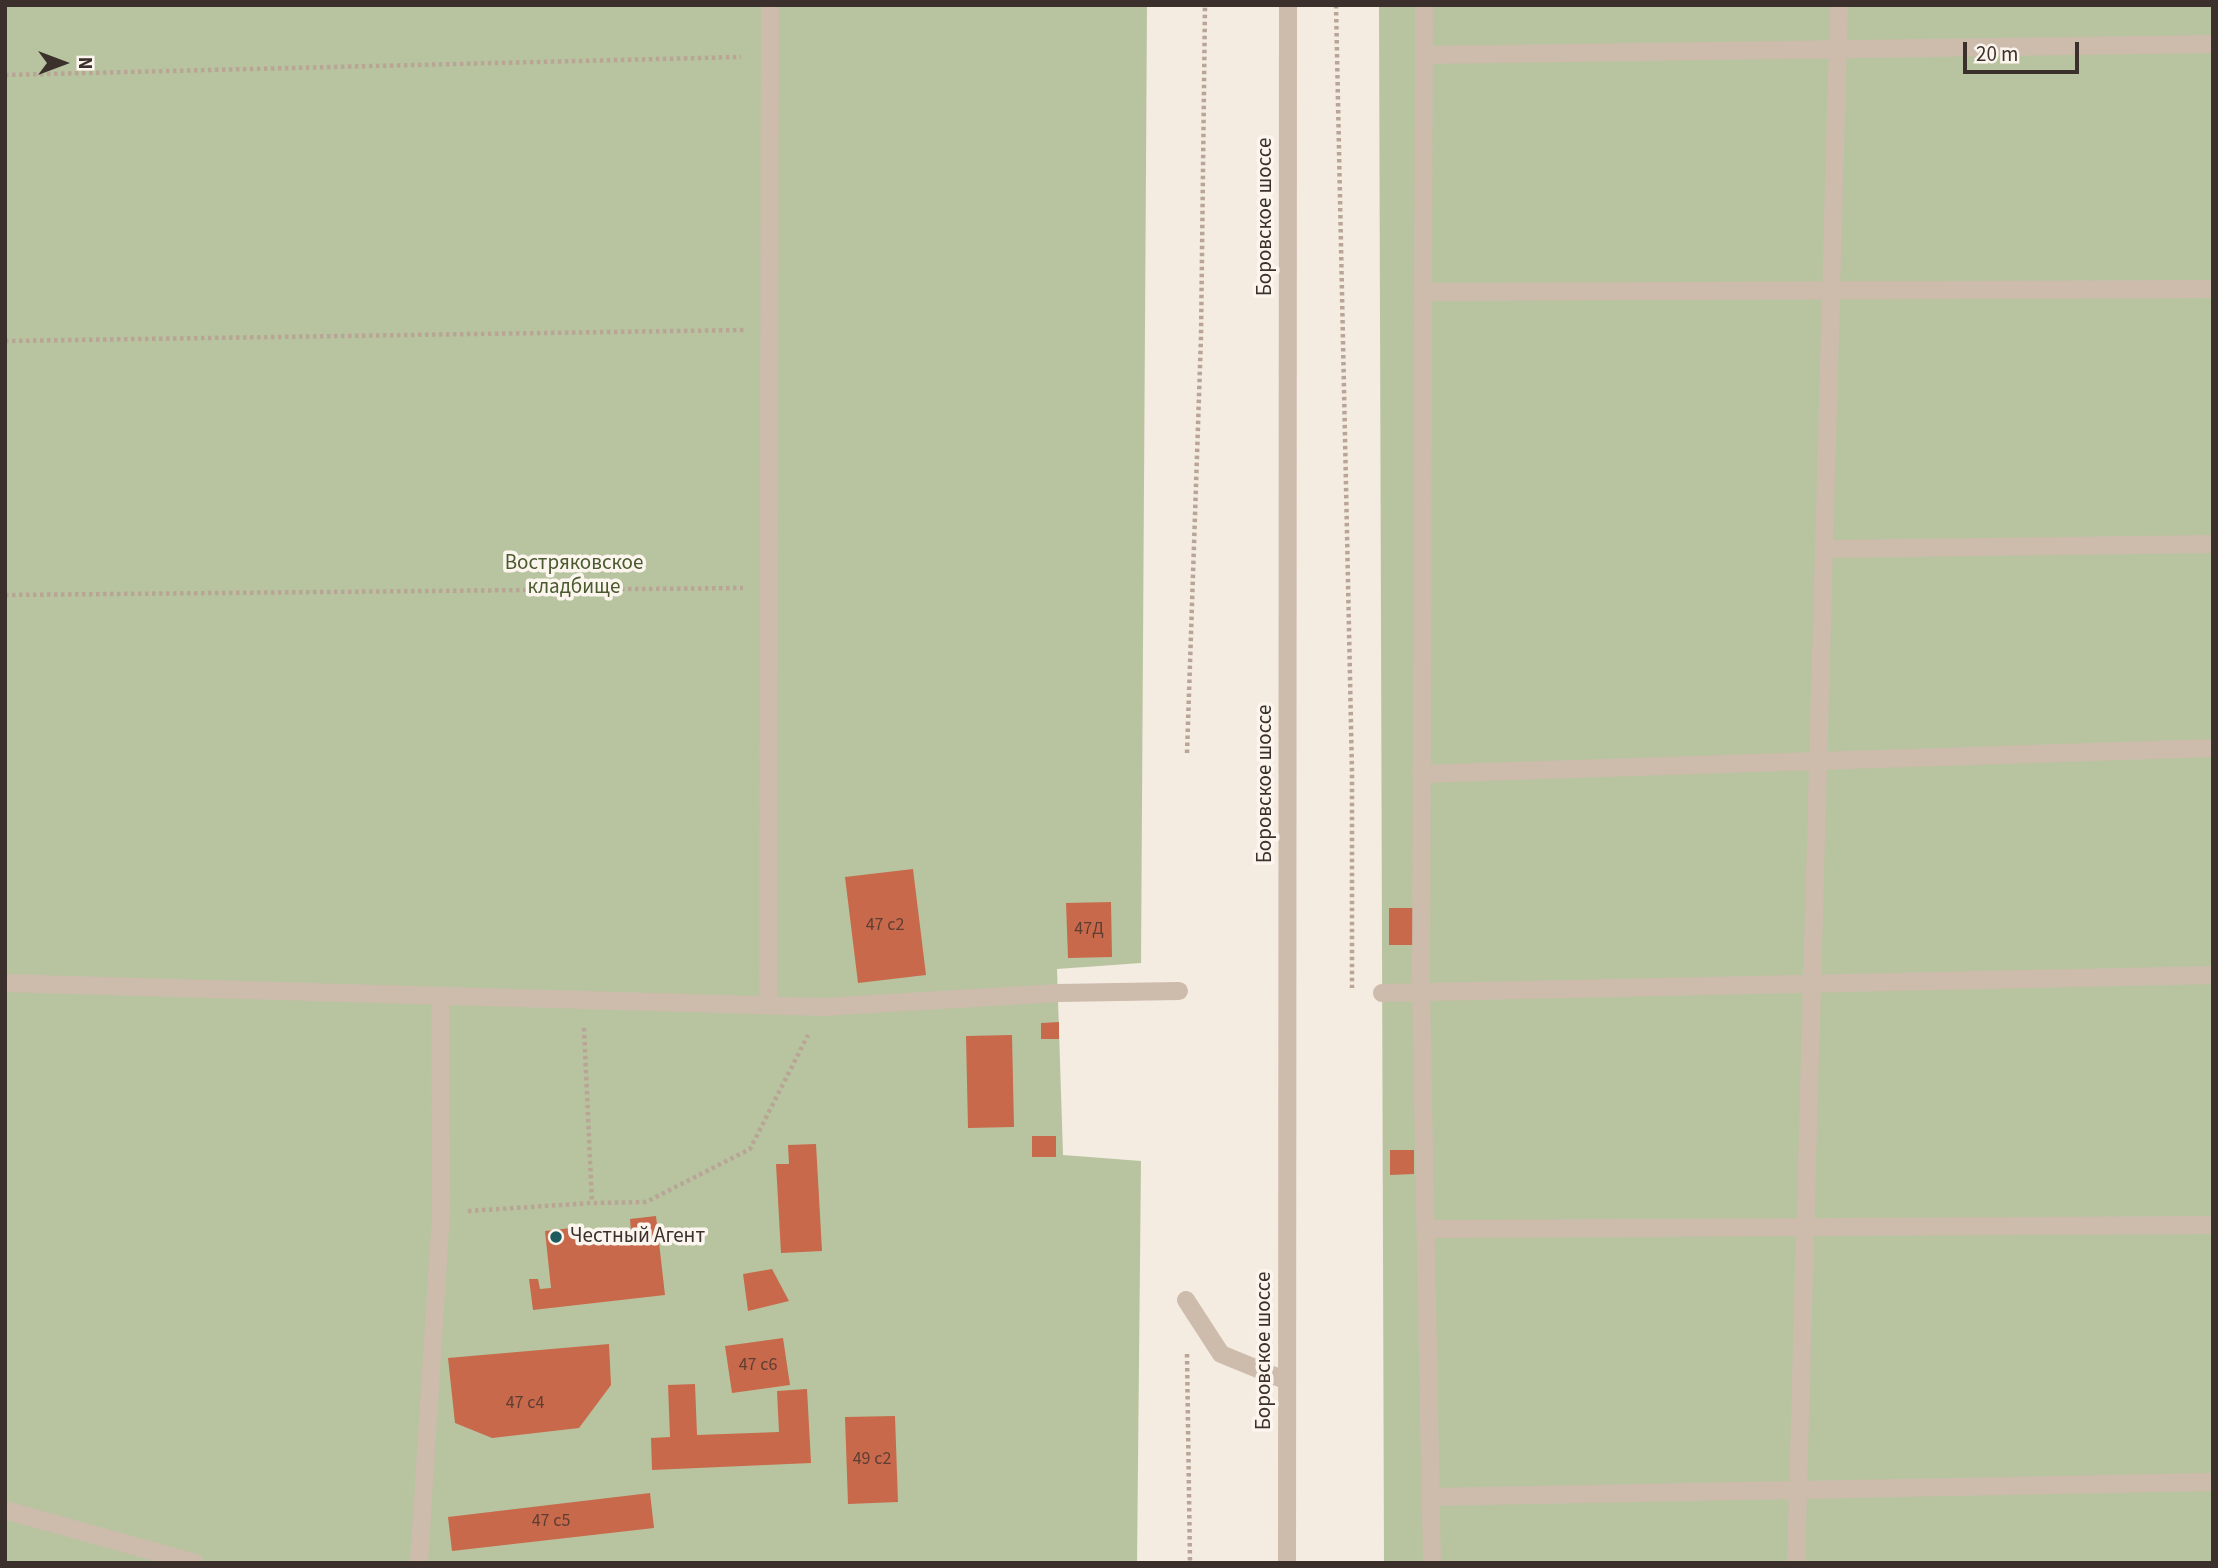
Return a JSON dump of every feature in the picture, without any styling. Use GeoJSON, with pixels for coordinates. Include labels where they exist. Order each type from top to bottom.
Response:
{"type":"FeatureCollection","features":[{"type":"Feature","properties":{"kind":"street"},"geometry":{"type":"LineString","coordinates":[[768,1005],[770,5]]}},
{"type":"Feature","properties":{"kind":"street","name":"Боровское шоссе"},"geometry":{"type":"LineString","coordinates":[[1287,1563],[1288,5]]}},
{"type":"Feature","properties":{"kind":"street"},"geometry":{"type":"LineString","coordinates":[[1424,5],[1421,992],[1432,1563]]}},
{"type":"Feature","properties":{"kind":"street"},"geometry":{"type":"LineString","coordinates":[[1796,1563],[1839,5]]}},
{"type":"Feature","properties":{"kind":"street"},"geometry":{"type":"LineString","coordinates":[[1424,55],[2213,44]]}},
{"type":"Feature","properties":{"kind":"street"},"geometry":{"type":"LineString","coordinates":[[1423,292],[2213,289]]}},
{"type":"Feature","properties":{"kind":"street"},"geometry":{"type":"LineString","coordinates":[[1824,549],[2213,544]]}},
{"type":"Feature","properties":{"kind":"street"},"geometry":{"type":"LineString","coordinates":[[1421,774],[2213,748]]}},
{"type":"Feature","properties":{"kind":"street"},"geometry":{"type":"LineString","coordinates":[[1382,993],[2213,975]]}},
{"type":"Feature","properties":{"kind":"street"},"geometry":{"type":"LineString","coordinates":[[5,983],[823,1007],[1058,993],[1179,991]]}},
{"type":"Feature","properties":{"kind":"street"},"geometry":{"type":"LineString","coordinates":[[419,1563],[442,1213],[440,996]]}},
{"type":"Feature","properties":{"kind":"street"},"geometry":{"type":"LineString","coordinates":[[1425,1229],[2213,1226]]}},
{"type":"Feature","properties":{"kind":"street"},"geometry":{"type":"LineString","coordinates":[[1185,1300],[1221,1354],[1287,1381]]}},
{"type":"Feature","properties":{"kind":"street"},"geometry":{"type":"LineString","coordinates":[[1430,1497],[2213,1482]]}},
{"type":"Feature","properties":{"kind":"street"},"geometry":{"type":"LineString","coordinates":[[5,1510],[195,1563]]}},
{"type":"Feature","properties":{"kind":"path"},"geometry":{"type":"LineString","coordinates":[[1187,753],[1201,337],[1205,5]]}},
{"type":"Feature","properties":{"kind":"path"},"geometry":{"type":"LineString","coordinates":[[1336,5],[1352,773],[1352,993]]}},
{"type":"Feature","properties":{"kind":"path"},"geometry":{"type":"LineString","coordinates":[[5,75],[770,56]]}},
{"type":"Feature","properties":{"kind":"path"},"geometry":{"type":"LineString","coordinates":[[5,341],[769,329]]}},
{"type":"Feature","properties":{"kind":"path"},"geometry":{"type":"LineString","coordinates":[[5,595],[768,588]]}},
{"type":"Feature","properties":{"kind":"path"},"geometry":{"type":"LineString","coordinates":[[583,1000],[592,1203]]}},
{"type":"Feature","properties":{"kind":"path"},"geometry":{"type":"LineString","coordinates":[[442,1213],[646,1202],[750,1149],[823,1007]]}},
{"type":"Feature","properties":{"kind":"path"},"geometry":{"type":"LineString","coordinates":[[1185,1300],[1191,1563]]}},
{"type":"Feature","properties":{"kind":"green space","name":"Востряковское кладбище"},"geometry":{"type":"Polygon","coordinates":[[[5,5],[1147,5],[1141,963],[1057,969],[1063,1155],[1141,1161],[1137,1563],[5,1563],[5,5]]]}},
{"type":"Feature","properties":{"kind":"green space"},"geometry":{"type":"Polygon","coordinates":[[[1379,5],[2213,5],[2213,1563],[1384,1563],[1379,5]]]}},
{"type":"Feature","properties":{"kind":"building"},"geometry":{"type":"Polygon","coordinates":[[[913,869],[926,975],[858,983],[845,877],[913,869]]]}},
{"type":"Feature","properties":{"kind":"building"},"geometry":{"type":"Polygon","coordinates":[[[1111,902],[1112,957],[1068,958],[1066,903],[1111,902]]]}},
{"type":"Feature","properties":{"kind":"building"},"geometry":{"type":"Polygon","coordinates":[[[1389,908],[1422,908],[1422,945],[1389,945],[1389,908]]]}},
{"type":"Feature","properties":{"kind":"building"},"geometry":{"type":"Polygon","coordinates":[[[1059,1022],[1059,1039],[1041,1039],[1041,1023],[1059,1022]]]}},
{"type":"Feature","properties":{"kind":"building"},"geometry":{"type":"Polygon","coordinates":[[[1012,1035],[1014,1127],[968,1128],[966,1036],[1012,1035]]]}},
{"type":"Feature","properties":{"kind":"building"},"geometry":{"type":"Polygon","coordinates":[[[1032,1136],[1056,1136],[1056,1157],[1032,1157],[1032,1136]]]}},
{"type":"Feature","properties":{"kind":"building"},"geometry":{"type":"Polygon","coordinates":[[[816,1144],[822,1251],[781,1253],[776,1164],[789,1164],[788,1145],[816,1144]]]}},
{"type":"Feature","properties":{"kind":"building"},"geometry":{"type":"Polygon","coordinates":[[[1390,1150],[1414,1150],[1414,1174],[1390,1175],[1390,1150]]]}},
{"type":"Feature","properties":{"kind":"building"},"geometry":{"type":"Polygon","coordinates":[[[656,1216],[665,1295],[533,1310],[529,1279],[538,1279],[540,1289],[551,1288],[545,1231],[571,1228],[572,1239],[631,1232],[630,1219],[656,1216]]]}},
{"type":"Feature","properties":{"kind":"building"},"geometry":{"type":"Polygon","coordinates":[[[772,1269],[789,1301],[748,1311],[743,1274],[772,1269]]]}},
{"type":"Feature","properties":{"kind":"building"},"geometry":{"type":"Polygon","coordinates":[[[783,1338],[790,1385],[732,1393],[725,1346],[783,1338]]]}},
{"type":"Feature","properties":{"kind":"building"},"geometry":{"type":"Polygon","coordinates":[[[609,1344],[611,1385],[579,1428],[492,1438],[455,1423],[448,1358],[609,1344]]]}},
{"type":"Feature","properties":{"kind":"building"},"geometry":{"type":"Polygon","coordinates":[[[695,1384],[697,1435],[779,1432],[777,1391],[807,1389],[811,1463],[652,1470],[651,1438],[670,1437],[668,1385],[695,1384]]]}},
{"type":"Feature","properties":{"kind":"building"},"geometry":{"type":"Polygon","coordinates":[[[895,1416],[898,1502],[848,1504],[845,1417],[895,1416]]]}},
{"type":"Feature","properties":{"kind":"building"},"geometry":{"type":"Polygon","coordinates":[[[650,1493],[654,1528],[452,1551],[448,1517],[650,1493]]]}},
{"type":"Feature","properties":{"kind":"place","name":"Честный Агент"},"geometry":{"type":"Point","coordinates":[556,1237]}}]}
